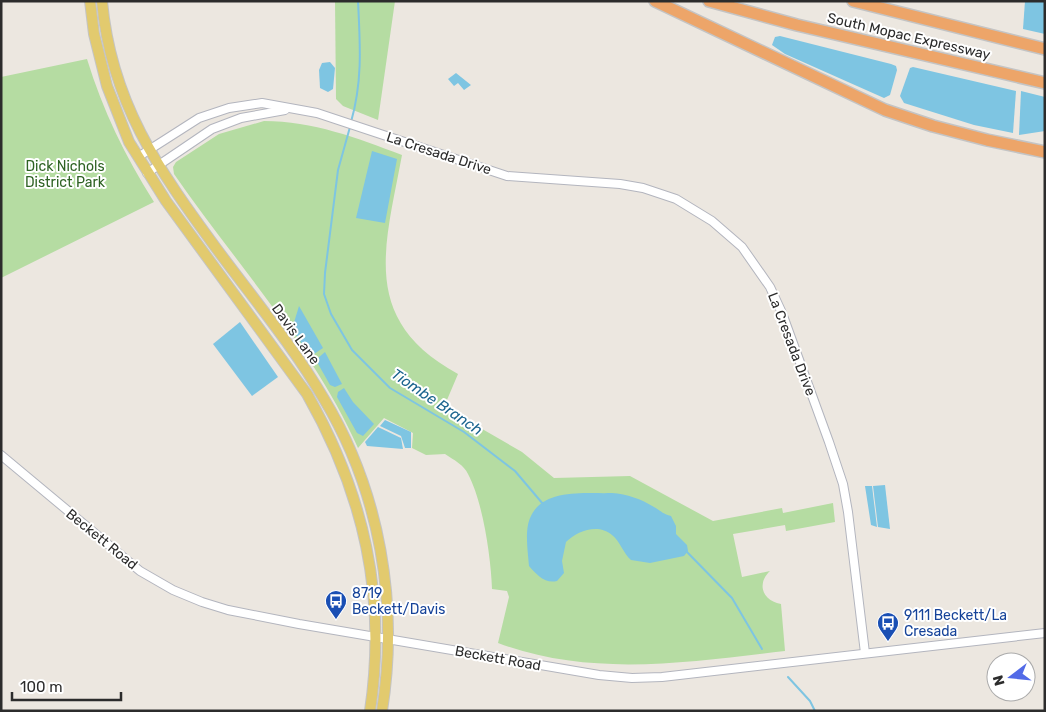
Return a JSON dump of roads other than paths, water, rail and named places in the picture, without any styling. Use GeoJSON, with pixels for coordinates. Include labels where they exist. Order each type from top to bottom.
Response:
{"type":"FeatureCollection","features":[{"type":"Feature","properties":{"kind":"highway"},"geometry":{"type":"LineString","coordinates":[[655,1],[885,110],[933,126],[986,140],[1045,151]]}},
{"type":"Feature","properties":{"kind":"highway","name":"South Mopac Expressway"},"geometry":{"type":"LineString","coordinates":[[709,1],[797,25],[1045,83]]}},
{"type":"Feature","properties":{"kind":"highway","name":"South Mopac Expressway"},"geometry":{"type":"LineString","coordinates":[[853,1],[1045,49]]}},
{"type":"Feature","properties":{"kind":"main road","name":"Davis Lane"},"geometry":{"type":"LineString","coordinates":[[90,1],[94,34],[107,86],[117,115],[138,157],[147,173],[295,377],[330,436],[351,488],[364,532],[373,582],[376,637],[370,711]]}},
{"type":"Feature","properties":{"kind":"main road"},"geometry":{"type":"LineString","coordinates":[[97,1],[107,34]]}},
{"type":"Feature","properties":{"kind":"main road","name":"Davis Lane"},"geometry":{"type":"LineString","coordinates":[[102,1],[107,34],[120,85],[148,150],[157,166],[312,379],[344,437],[366,492],[380,546],[389,613],[389,638],[382,711]]}},
{"type":"Feature","properties":{"kind":"street","name":"La Cresada Drive"},"geometry":{"type":"LineString","coordinates":[[138,157],[188,124],[222,110],[262,103],[362,127],[507,176],[620,184],[652,191],[676,199],[722,228],[742,247],[762,273],[776,299],[840,473],[848,512],[864,653]]}},
{"type":"Feature","properties":{"kind":"street","name":"La Cresada Drive"},"geometry":{"type":"LineString","coordinates":[[147,173],[221,124],[241,118],[292,109]]}},
{"type":"Feature","properties":{"kind":"street","name":"Beckett Road"},"geometry":{"type":"LineString","coordinates":[[1,455],[126,560],[173,590],[228,610],[376,637],[600,675],[632,678],[661,677],[1045,633]]}},
{"type":"Feature","properties":{"kind":"water"},"geometry":{"type":"Polygon","coordinates":[[[1025,1],[1045,2],[1045,34],[1023,29],[1025,1]]]}},
{"type":"Feature","properties":{"kind":"water"},"geometry":{"type":"Polygon","coordinates":[[[780,36],[896,66],[897,70],[890,95],[884,98],[785,54],[772,45],[775,37],[780,36]]]}},
{"type":"Feature","properties":{"kind":"water"},"geometry":{"type":"Polygon","coordinates":[[[330,62],[335,68],[333,89],[328,92],[320,88],[319,70],[322,63],[330,62]]]}},
{"type":"Feature","properties":{"kind":"water"},"geometry":{"type":"Polygon","coordinates":[[[913,67],[1016,91],[1013,133],[974,125],[904,103],[900,96],[910,68],[913,67]]]}},
{"type":"Feature","properties":{"kind":"water"},"geometry":{"type":"Polygon","coordinates":[[[456,73],[471,85],[464,90],[458,83],[454,86],[448,79],[456,73]]]}},
{"type":"Feature","properties":{"kind":"water"},"geometry":{"type":"Polygon","coordinates":[[[1021,91],[1045,97],[1045,131],[1019,135],[1021,91]]]}},
{"type":"Feature","properties":{"kind":"water"},"geometry":{"type":"Polygon","coordinates":[[[372,151],[397,159],[385,223],[356,218],[372,151]]]}},
{"type":"Feature","properties":{"kind":"water"},"geometry":{"type":"Polygon","coordinates":[[[299,306],[323,348],[314,354],[309,354],[292,329],[299,306]]]}},
{"type":"Feature","properties":{"kind":"water"},"geometry":{"type":"Polygon","coordinates":[[[240,322],[278,377],[252,396],[213,344],[240,322]]]}},
{"type":"Feature","properties":{"kind":"water"},"geometry":{"type":"Polygon","coordinates":[[[325,352],[342,384],[335,387],[330,385],[317,362],[318,358],[325,352]]]}},
{"type":"Feature","properties":{"kind":"water"},"geometry":{"type":"Polygon","coordinates":[[[344,388],[353,402],[374,424],[363,436],[357,433],[337,397],[338,392],[344,388]]]}},
{"type":"Feature","properties":{"kind":"water"},"geometry":{"type":"Polygon","coordinates":[[[385,420],[411,432],[411,448],[405,448],[401,436],[380,426],[385,420]]]}},
{"type":"Feature","properties":{"kind":"water"},"geometry":{"type":"Polygon","coordinates":[[[378,427],[401,438],[403,449],[367,446],[365,442],[378,427]]]}},
{"type":"Feature","properties":{"kind":"water"},"geometry":{"type":"Polygon","coordinates":[[[885,485],[890,529],[878,527],[873,486],[885,485]]]}},
{"type":"Feature","properties":{"kind":"water"},"geometry":{"type":"Polygon","coordinates":[[[865,486],[872,486],[877,527],[871,525],[865,486]]]}},
{"type":"Feature","properties":{"kind":"water"},"geometry":{"type":"Polygon","coordinates":[[[612,493],[639,499],[671,516],[676,526],[676,534],[687,545],[688,551],[684,556],[650,563],[631,560],[612,535],[600,529],[594,529],[582,532],[566,542],[562,561],[564,573],[557,581],[545,580],[529,566],[528,527],[531,516],[537,507],[546,501],[567,494],[612,493]]]}},
{"type":"Feature","properties":{"kind":"waterway","name":"Tiombe Branch"},"geometry":{"type":"LineString","coordinates":[[351,122],[359,76],[358,1]]}},
{"type":"Feature","properties":{"kind":"waterway","name":"Tiombe Branch"},"geometry":{"type":"LineString","coordinates":[[350,127],[338,170],[325,273],[324,294],[331,314],[352,350],[390,388],[464,432],[515,471],[543,504]]}},
{"type":"Feature","properties":{"kind":"waterway","name":"Tiombe Branch"},"geometry":{"type":"LineString","coordinates":[[686,551],[732,598],[762,649]]}},
{"type":"Feature","properties":{"kind":"waterway","name":"Tiombe Branch"},"geometry":{"type":"LineString","coordinates":[[788,677],[810,701],[815,711]]}},
{"type":"Feature","properties":{"kind":"place","name":"8719 Beckett/Davis"},"geometry":{"type":"Point","coordinates":[336,620]}},
{"type":"Feature","properties":{"kind":"place","name":"9111 Beckett/La Cresada"},"geometry":{"type":"Point","coordinates":[888,642]}},
{"type":"Feature","properties":{"kind":"park label","name":"Dick Nichols District Park"},"geometry":{"type":"Point","coordinates":[65,174]}}]}
